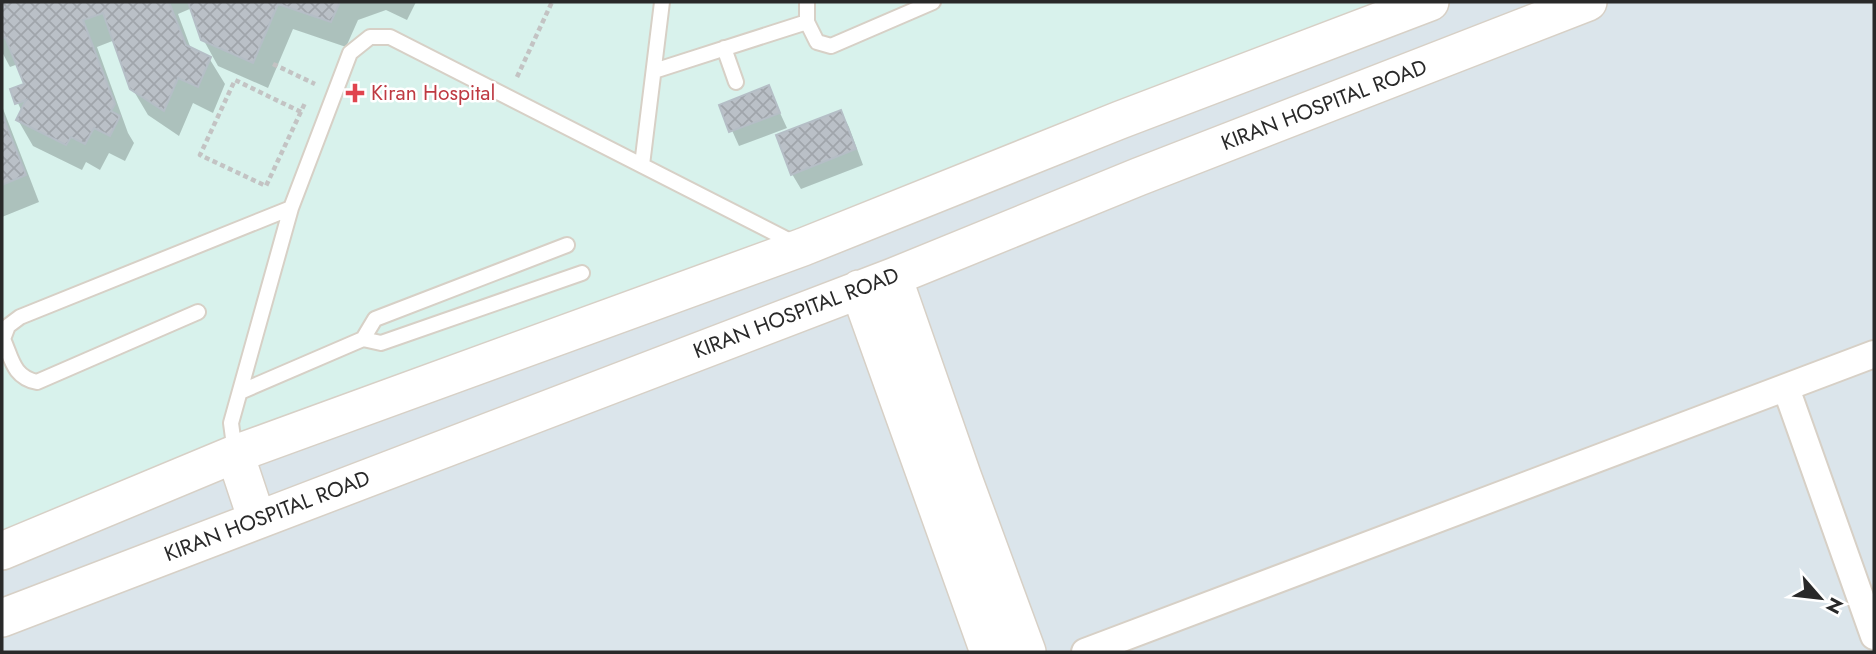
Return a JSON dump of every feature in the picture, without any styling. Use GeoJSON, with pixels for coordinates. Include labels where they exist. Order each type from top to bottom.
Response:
{"type":"FeatureCollection","features":[{"type":"Feature","properties":{"kind":"main road"},"geometry":{"type":"LineString","coordinates":[[2,551],[235,454],[803,247],[1120,120],[1430,2]]}},
{"type":"Feature","properties":{"kind":"main road","name":"KIRAN HOSPITAL ROAD"},"geometry":{"type":"LineString","coordinates":[[2,618],[893,277],[1138,177],[1588,2]]}},
{"type":"Feature","properties":{"kind":"main road"},"geometry":{"type":"LineString","coordinates":[[1120,120],[1138,177]]}},
{"type":"Feature","properties":{"kind":"main road"},"geometry":{"type":"LineString","coordinates":[[893,277],[909,376],[945,481],[989,652]]}},
{"type":"Feature","properties":{"kind":"main road"},"geometry":{"type":"LineString","coordinates":[[859,289],[909,376]]}},
{"type":"Feature","properties":{"kind":"main road"},"geometry":{"type":"LineString","coordinates":[[235,454],[257,520]]}},
{"type":"Feature","properties":{"kind":"main road"},"geometry":{"type":"LineString","coordinates":[[945,481],[1027,652]]}},
{"type":"Feature","properties":{"kind":"street"},"geometry":{"type":"LineString","coordinates":[[1085,652],[1874,354]]}},
{"type":"Feature","properties":{"kind":"street"},"geometry":{"type":"LineString","coordinates":[[1786,388],[1874,636]]}},
{"type":"Feature","properties":{"kind":"lane"},"geometry":{"type":"LineString","coordinates":[[642,165],[662,2]]}},
{"type":"Feature","properties":{"kind":"lane"},"geometry":{"type":"LineString","coordinates":[[807,2],[807,22],[817,42],[831,46],[933,2]]}},
{"type":"Feature","properties":{"kind":"lane"},"geometry":{"type":"LineString","coordinates":[[654,71],[807,22]]}},
{"type":"Feature","properties":{"kind":"lane"},"geometry":{"type":"LineString","coordinates":[[235,454],[230,423],[291,208],[350,53],[361,42],[378,36],[390,37],[803,247]]}},
{"type":"Feature","properties":{"kind":"lane"},"geometry":{"type":"LineString","coordinates":[[724,48],[736,82]]}},
{"type":"Feature","properties":{"kind":"lane"},"geometry":{"type":"LineString","coordinates":[[198,313],[37,382],[25,379],[16,371],[3,338],[8,326],[19,317],[291,208]]}},
{"type":"Feature","properties":{"kind":"lane"},"geometry":{"type":"LineString","coordinates":[[240,393],[363,339],[375,319],[567,245]]}},
{"type":"Feature","properties":{"kind":"lane"},"geometry":{"type":"LineString","coordinates":[[363,339],[381,343],[582,273]]}},
{"type":"Feature","properties":{"kind":"path"},"geometry":{"type":"LineString","coordinates":[[507,97],[552,2]]}},
{"type":"Feature","properties":{"kind":"path"},"geometry":{"type":"LineString","coordinates":[[273,64],[335,93]]}},
{"type":"Feature","properties":{"kind":"path"},"geometry":{"type":"LineString","coordinates":[[301,112],[235,80],[200,155],[267,186],[301,112],[314,83]]}},
{"type":"Feature","properties":{"kind":"shaded area"},"geometry":{"type":"Polygon","coordinates":[[[2,2],[1434,2],[2,551],[2,2]]]}},
{"type":"Feature","properties":{"kind":"building"},"geometry":{"type":"Polygon","coordinates":[[[2,2],[169,2],[186,45],[211,57],[198,87],[178,78],[164,111],[130,89],[103,13],[83,20],[115,104],[111,111],[120,116],[110,136],[94,128],[85,144],[71,137],[66,145],[16,120],[26,100],[15,104],[10,89],[24,84],[5,37],[2,39],[2,2]]]}},
{"type":"Feature","properties":{"kind":"building"},"geometry":{"type":"Polygon","coordinates":[[[188,2],[340,2],[331,22],[278,4],[253,63],[201,40],[188,2]]]}},
{"type":"Feature","properties":{"kind":"building"},"geometry":{"type":"Polygon","coordinates":[[[769,85],[780,113],[729,132],[719,105],[769,85]]]}},
{"type":"Feature","properties":{"kind":"building"},"geometry":{"type":"Polygon","coordinates":[[[841,110],[856,149],[791,175],[776,135],[841,110]]]}},
{"type":"Feature","properties":{"kind":"building"},"geometry":{"type":"Polygon","coordinates":[[[2,114],[26,175],[2,185],[2,114]]]}},
{"type":"Feature","properties":{"kind":"place","name":"Kiran Hospital"},"geometry":{"type":"Point","coordinates":[355,93]}}]}
